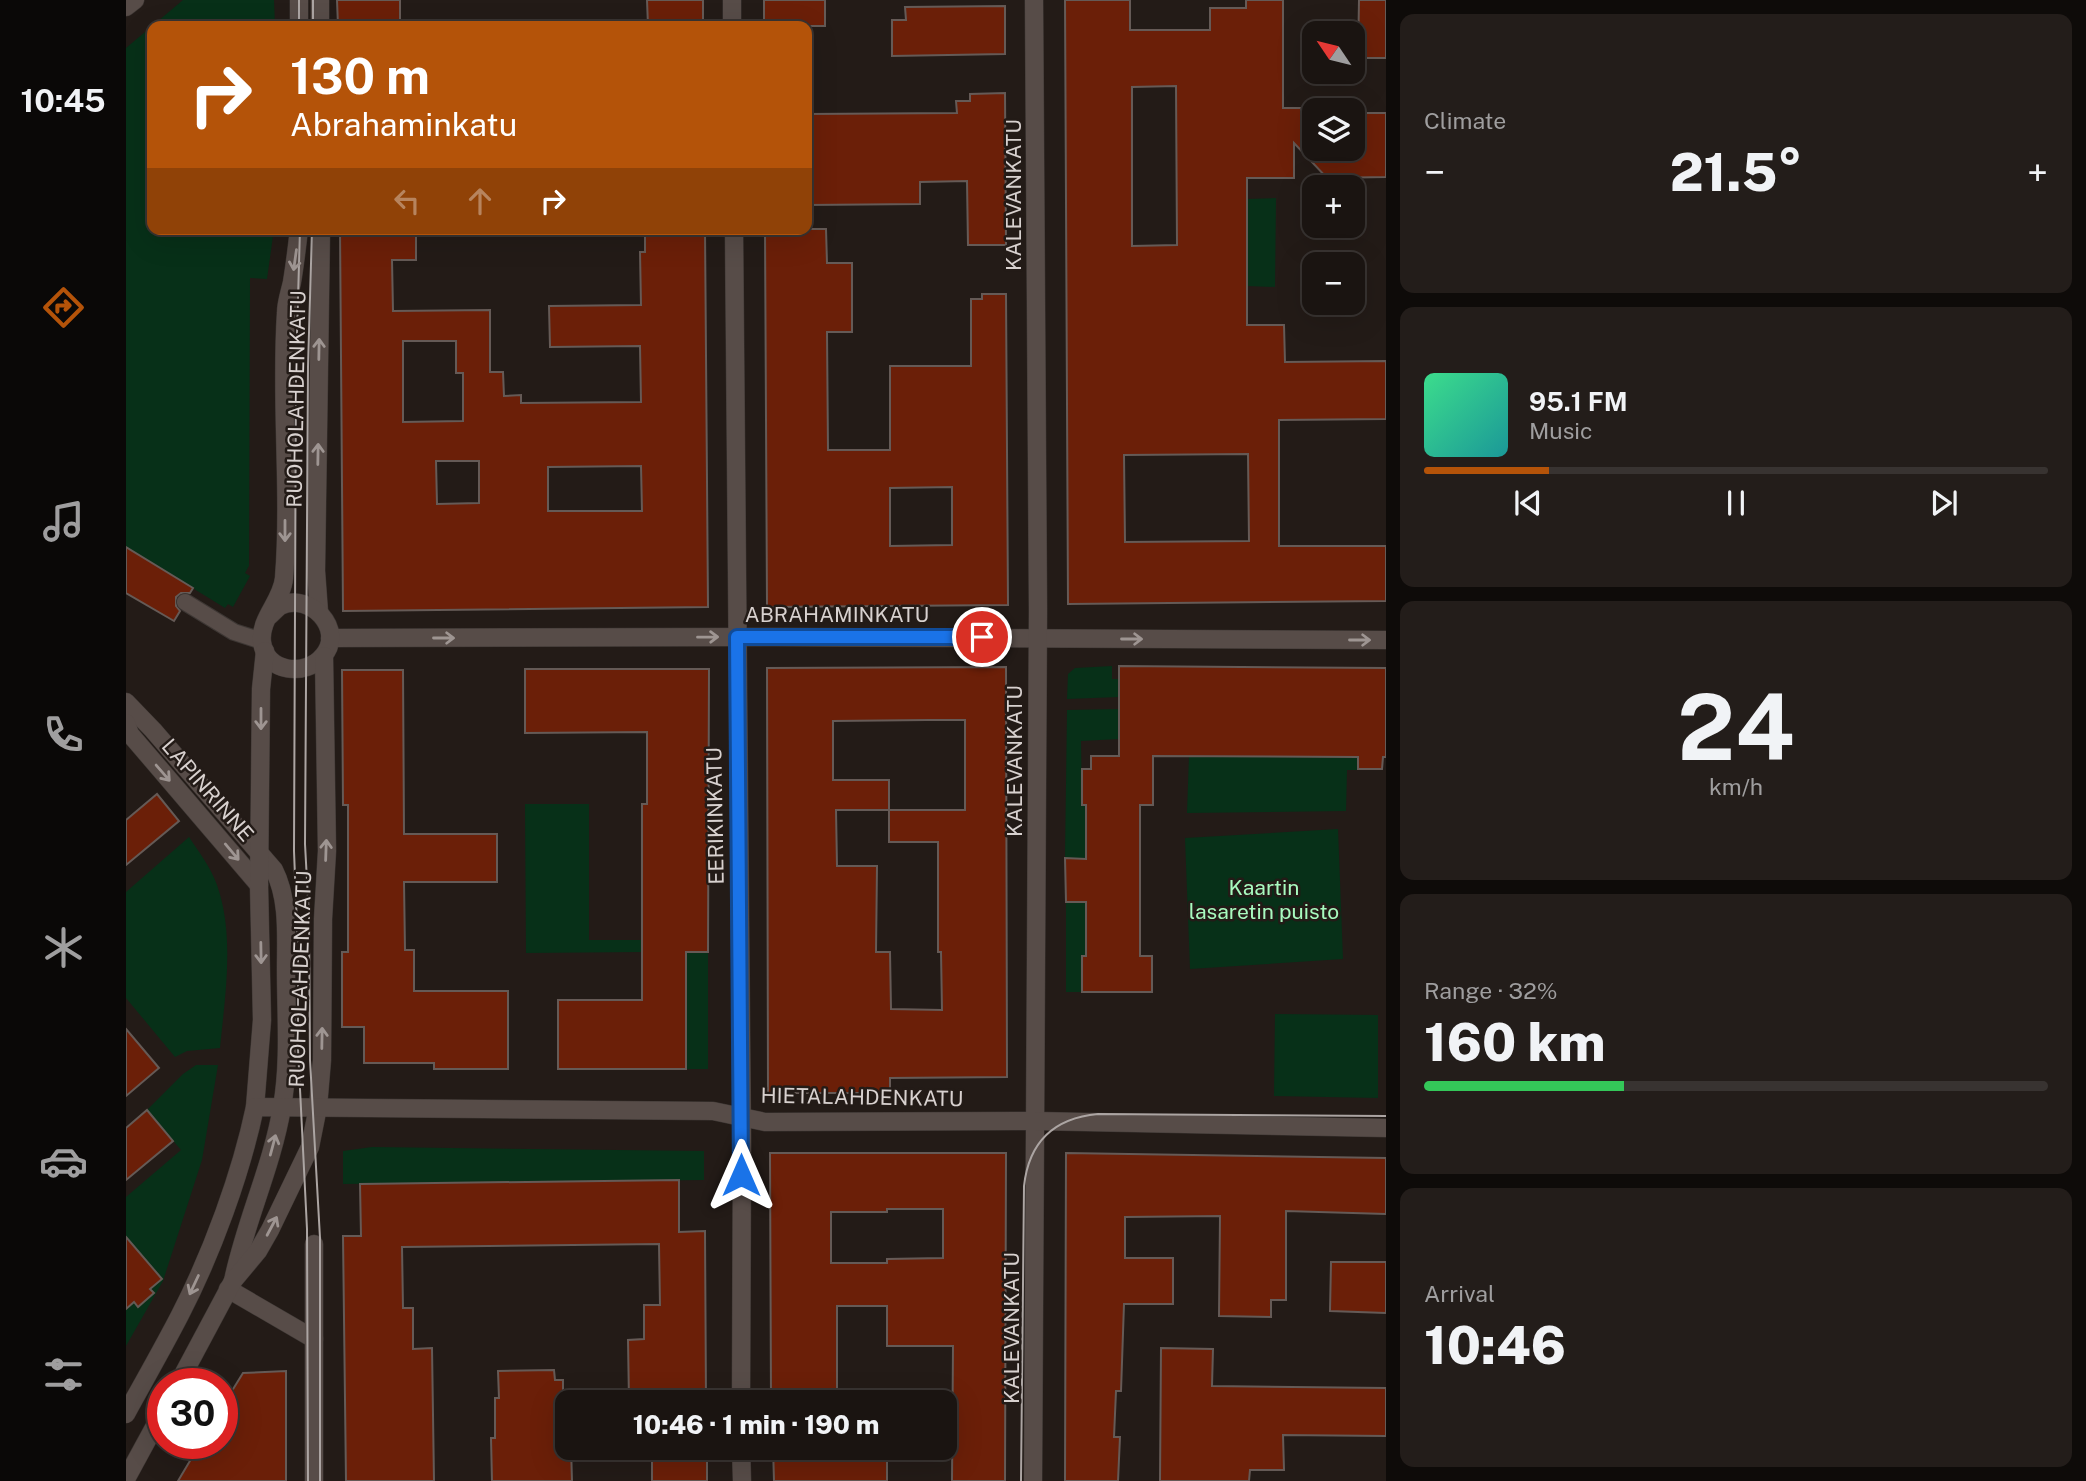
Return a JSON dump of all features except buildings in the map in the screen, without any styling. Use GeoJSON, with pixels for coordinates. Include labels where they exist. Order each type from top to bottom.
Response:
{"type":"FeatureCollection","features":[{"type":"Feature","properties":{"kind":"street"},"geometry":{"type":"LineString","coordinates":[[126,8],[135,0]]}},
{"type":"Feature","properties":{"kind":"street"},"geometry":{"type":"LineString","coordinates":[[299,0],[299,21]]}},
{"type":"Feature","properties":{"kind":"street"},"geometry":{"type":"LineString","coordinates":[[320,0],[320,21]]}},
{"type":"Feature","properties":{"kind":"street"},"geometry":{"type":"LineString","coordinates":[[732,0],[732,21]]}},
{"type":"Feature","properties":{"kind":"street","name":"KALEVANKATU"},"geometry":{"type":"LineString","coordinates":[[1033,1481],[1038,639],[1034,0]]}},
{"type":"Feature","properties":{"kind":"street","name":"RUOHOLAHDENKATU"},"geometry":{"type":"LineString","coordinates":[[268,617],[284,583],[286,310],[298,235]]}},
{"type":"Feature","properties":{"kind":"street","name":"RUOHOLAHDENKATU"},"geometry":{"type":"LineString","coordinates":[[319,612],[316,571],[321,235]]}},
{"type":"Feature","properties":{"kind":"street","name":"EERIKINKATU"},"geometry":{"type":"LineString","coordinates":[[734,235],[741,1390]]}},
{"type":"Feature","properties":{"kind":"street"},"geometry":{"type":"LineString","coordinates":[[295,603],[306,604],[319,612],[327,623],[330,638],[324,656],[310,668],[293,671],[278,665],[264,646],[263,629],[268,617],[280,606],[295,603]]}},
{"type":"Feature","properties":{"kind":"street","name":"ABRAHAMINKATU"},"geometry":{"type":"LineString","coordinates":[[330,638],[1386,640]]}},
{"type":"Feature","properties":{"kind":"street","name":"RUOHOLAHDENKATU"},"geometry":{"type":"LineString","coordinates":[[126,1414],[201,1271],[241,1161],[255,1107],[262,1020],[259,885],[264,646]]}},
{"type":"Feature","properties":{"kind":"street","name":"RUOHOLAHDENKATU"},"geometry":{"type":"LineString","coordinates":[[230,1285],[258,1251],[297,1177],[312,1139],[318,1107],[322,1060],[323,919],[327,852],[324,656]]}},
{"type":"Feature","properties":{"kind":"street","name":"LAPINRINNE"},"geometry":{"type":"LineString","coordinates":[[126,702],[260,854]]}},
{"type":"Feature","properties":{"kind":"street","name":"LAPINRINNE"},"geometry":{"type":"LineString","coordinates":[[126,723],[130,734],[259,885]]}},
{"type":"Feature","properties":{"kind":"street","name":"RUOHOLAHDENKATU"},"geometry":{"type":"LineString","coordinates":[[230,1285],[240,1245],[269,1162],[283,1107],[286,1060],[283,896],[274,870],[260,854]]}},
{"type":"Feature","properties":{"kind":"street","name":"HIETALAHDENKATU"},"geometry":{"type":"LineString","coordinates":[[255,1107],[713,1111],[765,1122],[1035,1121],[1386,1128]]}},
{"type":"Feature","properties":{"kind":"street"},"geometry":{"type":"LineString","coordinates":[[314,1244],[314,1481]]}},
{"type":"Feature","properties":{"kind":"street"},"geometry":{"type":"LineString","coordinates":[[186,1368],[230,1285],[314,1339]]}},
{"type":"Feature","properties":{"kind":"street"},"geometry":{"type":"LineString","coordinates":[[126,1479],[147,1440]]}},
{"type":"Feature","properties":{"kind":"street"},"geometry":{"type":"LineString","coordinates":[[741,1460],[742,1481]]}},
{"type":"Feature","properties":{"kind":"lane"},"geometry":{"type":"LineString","coordinates":[[185,602],[234,632],[264,646]]}},
{"type":"Feature","properties":{"kind":"green space"},"geometry":{"type":"Polygon","coordinates":[[[183,0],[274,0],[275,21],[158,21],[183,0]]]}},
{"type":"Feature","properties":{"kind":"green space"},"geometry":{"type":"Polygon","coordinates":[[[147,30],[147,235],[273,235],[267,279],[250,278],[249,566],[245,573],[250,576],[233,607],[228,604],[225,608],[126,547],[126,48],[147,30]]]}},
{"type":"Feature","properties":{"kind":"green space"},"geometry":{"type":"Polygon","coordinates":[[[1276,198],[1275,287],[1247,286],[1247,199],[1276,198]]]}},
{"type":"Feature","properties":{"kind":"green space"},"geometry":{"type":"Polygon","coordinates":[[[1112,666],[1112,679],[1119,679],[1119,697],[1067,699],[1068,674],[1075,668],[1112,666]]]}},
{"type":"Feature","properties":{"kind":"green space"},"geometry":{"type":"Polygon","coordinates":[[[1119,709],[1119,739],[1081,741],[1082,804],[1086,805],[1086,859],[1065,859],[1067,710],[1119,709]]]}},
{"type":"Feature","properties":{"kind":"green space"},"geometry":{"type":"Polygon","coordinates":[[[1189,756],[1358,757],[1358,770],[1347,770],[1346,811],[1187,813],[1189,756]]]}},
{"type":"Feature","properties":{"kind":"green space"},"geometry":{"type":"Polygon","coordinates":[[[525,804],[589,804],[589,940],[642,940],[642,952],[526,953],[525,804]]]}},
{"type":"Feature","properties":{"kind":"green space","name":"Kaartin lasaretin puisto"},"geometry":{"type":"Polygon","coordinates":[[[1338,829],[1343,959],[1190,969],[1185,838],[1338,829]]]}},
{"type":"Feature","properties":{"kind":"green space"},"geometry":{"type":"Polygon","coordinates":[[[189,837],[212,872],[223,905],[227,945],[226,987],[220,1048],[187,1051],[175,1057],[126,998],[126,892],[189,837]]]}},
{"type":"Feature","properties":{"kind":"green space"},"geometry":{"type":"Polygon","coordinates":[[[1066,902],[1086,902],[1086,956],[1082,992],[1066,992],[1066,902]]]}},
{"type":"Feature","properties":{"kind":"green space"},"geometry":{"type":"Polygon","coordinates":[[[686,952],[708,952],[708,1069],[686,1069],[686,952]]]}},
{"type":"Feature","properties":{"kind":"green space"},"geometry":{"type":"Polygon","coordinates":[[[1275,1014],[1378,1015],[1378,1098],[1274,1096],[1275,1014]]]}},
{"type":"Feature","properties":{"kind":"green space"},"geometry":{"type":"Polygon","coordinates":[[[196,1065],[218,1065],[202,1160],[163,1281],[126,1346],[126,1310],[134,1302],[139,1307],[154,1293],[126,1237],[126,1197],[181,1150],[147,1110],[183,1074],[196,1065]]]}},
{"type":"Feature","properties":{"kind":"green space"},"geometry":{"type":"Polygon","coordinates":[[[372,1147],[704,1151],[704,1180],[343,1184],[343,1151],[372,1147]]]}},
{"type":"Feature","properties":{"kind":"tram line"},"geometry":{"type":"LineString","coordinates":[[299,0],[299,21]]}},
{"type":"Feature","properties":{"kind":"tram line"},"geometry":{"type":"LineString","coordinates":[[313,0],[313,21]]}},
{"type":"Feature","properties":{"kind":"tram line"},"geometry":{"type":"LineString","coordinates":[[300,235],[296,369],[294,851],[298,1049],[307,1229],[308,1481]]}},
{"type":"Feature","properties":{"kind":"tram line"},"geometry":{"type":"LineString","coordinates":[[312,235],[308,367],[305,844],[309,918],[310,1060],[320,1238],[320,1481]]}},
{"type":"Feature","properties":{"kind":"tram line"},"geometry":{"type":"LineString","coordinates":[[1021,1481],[1024,1186],[1027,1170],[1038,1144],[1057,1127],[1083,1116],[1098,1114],[1386,1116]]}},
{"type":"Feature","properties":{"kind":"route"},"geometry":{"type":"LineString","coordinates":[[741,1175],[737,637],[982,637]]}}]}
